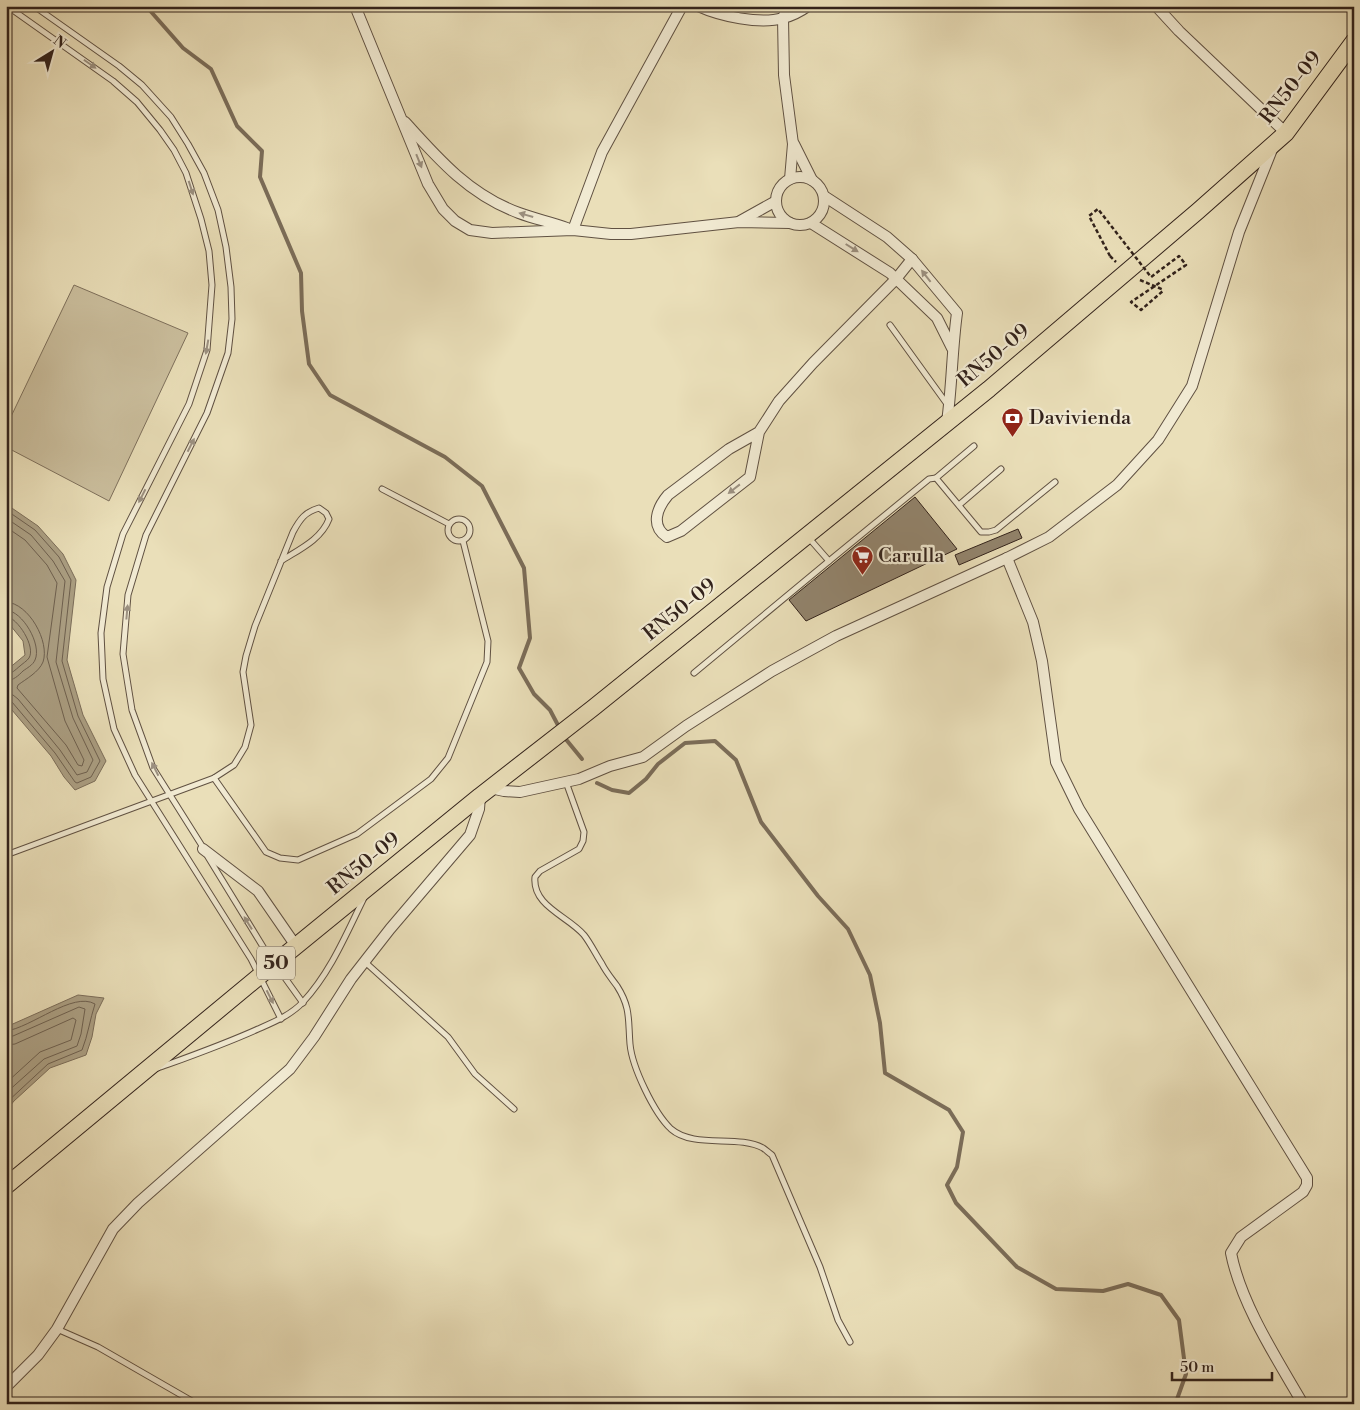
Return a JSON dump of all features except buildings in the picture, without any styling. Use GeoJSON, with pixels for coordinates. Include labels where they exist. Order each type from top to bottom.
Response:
{"type":"FeatureCollection","features":[{"type":"Feature","properties":{"kind":"main road","name":"RN50-09"},"geometry":{"type":"LineString","coordinates":[[6,1186],[485,792],[806,535],[948,414],[988,389],[1198,211],[1286,133],[1353,45]]}},
{"type":"Feature","properties":{"kind":"street"},"geometry":{"type":"LineString","coordinates":[[354,6],[428,184],[443,209],[470,230],[492,233],[572,230],[631,234],[739,222],[790,222],[800,225],[811,223],[822,212],[825,201],[818,184],[812,180],[799,177],[790,179],[781,186],[777,196],[777,206],[782,216],[790,222]]}},
{"type":"Feature","properties":{"kind":"street"},"geometry":{"type":"LineString","coordinates":[[572,230],[602,152],[682,6]]}},
{"type":"Feature","properties":{"kind":"street"},"geometry":{"type":"LineString","coordinates":[[698,6],[720,14],[764,20],[783,18],[808,6]]}},
{"type":"Feature","properties":{"kind":"street"},"geometry":{"type":"LineString","coordinates":[[788,6],[783,18],[784,75],[793,144],[790,179]]}},
{"type":"Feature","properties":{"kind":"street"},"geometry":{"type":"LineString","coordinates":[[1156,6],[1179,31],[1286,133]]}},
{"type":"Feature","properties":{"kind":"street"},"geometry":{"type":"LineString","coordinates":[[400,116],[442,164],[474,190],[495,203],[519,213],[572,230]]}},
{"type":"Feature","properties":{"kind":"street"},"geometry":{"type":"LineString","coordinates":[[793,144],[812,180]]}},
{"type":"Feature","properties":{"kind":"street"},"geometry":{"type":"LineString","coordinates":[[6,1387],[38,1355],[57,1330],[113,1229],[138,1203],[290,1069],[314,1037],[351,979],[390,928],[470,835],[485,792],[520,792],[580,779],[610,766],[643,757],[686,726],[780,667],[836,636],[1007,558],[1049,536],[1117,485],[1158,440],[1192,386],[1239,232],[1274,144]]}},
{"type":"Feature","properties":{"kind":"street"},"geometry":{"type":"LineString","coordinates":[[824,196],[887,237],[912,259],[957,313],[952,348],[948,414]]}},
{"type":"Feature","properties":{"kind":"street"},"geometry":{"type":"LineString","coordinates":[[739,222],[776,201]]}},
{"type":"Feature","properties":{"kind":"street"},"geometry":{"type":"LineString","coordinates":[[811,223],[874,262],[896,279],[937,318],[952,348]]}},
{"type":"Feature","properties":{"kind":"street"},"geometry":{"type":"LineString","coordinates":[[759,432],[728,449],[668,495],[657,512],[657,526],[662,534],[667,537],[681,531],[750,477],[759,432],[779,401],[896,279],[912,259]]}},
{"type":"Feature","properties":{"kind":"street"},"geometry":{"type":"LineString","coordinates":[[1007,558],[1032,622],[1042,661],[1056,762],[1079,809],[1307,1178],[1307,1185],[1303,1192],[1241,1237],[1232,1253],[1235,1272],[1246,1300],[1303,1404]]}},
{"type":"Feature","properties":{"kind":"street"},"geometry":{"type":"LineString","coordinates":[[203,848],[258,891],[296,946]]}},
{"type":"Feature","properties":{"kind":"lane"},"geometry":{"type":"LineString","coordinates":[[7,6],[113,81],[137,102],[160,130],[186,173],[201,219],[208,251],[212,285],[207,350],[189,404],[123,534],[107,587],[101,633],[103,679],[114,729],[135,775],[251,959],[281,1019]]}},
{"type":"Feature","properties":{"kind":"lane"},"geometry":{"type":"LineString","coordinates":[[34,6],[119,66],[142,85],[171,117],[204,173],[218,210],[226,247],[231,288],[232,319],[228,353],[207,413],[146,535],[128,595],[123,654],[132,710],[153,768],[274,964],[302,1003]]}},
{"type":"Feature","properties":{"kind":"lane"},"geometry":{"type":"LineString","coordinates":[[890,325],[948,414]]}},
{"type":"Feature","properties":{"kind":"lane"},"geometry":{"type":"LineString","coordinates":[[694,673],[929,479],[936,478],[974,446]]}},
{"type":"Feature","properties":{"kind":"lane"},"geometry":{"type":"LineString","coordinates":[[959,505],[1001,469]]}},
{"type":"Feature","properties":{"kind":"lane"},"geometry":{"type":"LineString","coordinates":[[936,478],[981,532],[996,530],[1056,482]]}},
{"type":"Feature","properties":{"kind":"lane"},"geometry":{"type":"LineString","coordinates":[[382,489],[449,524]]}},
{"type":"Feature","properties":{"kind":"lane"},"geometry":{"type":"LineString","coordinates":[[6,856],[214,778],[234,765],[245,747],[251,726],[243,672],[254,626],[293,532],[301,518],[308,511],[319,508],[326,513],[329,519],[326,528],[316,538],[281,561]]}},
{"type":"Feature","properties":{"kind":"lane"},"geometry":{"type":"LineString","coordinates":[[454,519],[461,519],[470,528],[469,534],[463,541],[451,538],[447,531],[449,524],[454,519]]}},
{"type":"Feature","properties":{"kind":"lane"},"geometry":{"type":"LineString","coordinates":[[806,535],[829,561]]}},
{"type":"Feature","properties":{"kind":"lane"},"geometry":{"type":"LineString","coordinates":[[214,778],[266,852],[280,858],[298,860],[357,834],[431,779],[448,758],[486,662],[488,641],[463,541]]}},
{"type":"Feature","properties":{"kind":"lane"},"geometry":{"type":"LineString","coordinates":[[566,782],[584,832],[583,841],[579,849],[540,872],[535,877],[534,884],[537,893],[544,902],[584,935],[624,999],[629,1014],[630,1044],[638,1075],[661,1116],[671,1129],[682,1136],[692,1138],[751,1144],[762,1148],[772,1155],[820,1267],[838,1320],[850,1342]]}},
{"type":"Feature","properties":{"kind":"lane"},"geometry":{"type":"LineString","coordinates":[[141,1075],[281,1019],[302,1003],[318,983],[334,957],[371,886]]}},
{"type":"Feature","properties":{"kind":"lane"},"geometry":{"type":"LineString","coordinates":[[364,962],[448,1037],[475,1074],[514,1109]]}},
{"type":"Feature","properties":{"kind":"lane"},"geometry":{"type":"LineString","coordinates":[[57,1330],[98,1347],[197,1404]]}},
{"type":"Feature","properties":{"kind":"path"},"geometry":{"type":"LineString","coordinates":[[1110,256],[1089,216],[1098,209],[1151,277],[1179,256],[1186,265],[1131,302],[1141,310],[1164,290]]}},
{"type":"Feature","properties":{"kind":"shaded area"},"geometry":{"type":"Polygon","coordinates":[[[74,285],[188,333],[109,501],[6,447],[6,427],[74,285]]]}},
{"type":"Feature","properties":{"kind":"water"},"geometry":{"type":"Polygon","coordinates":[[[6,504],[38,526],[63,554],[76,580],[67,660],[83,715],[106,761],[95,781],[75,790],[51,756],[6,703],[6,673],[8,669],[25,655],[23,641],[6,620],[6,504]]]}},
{"type":"Feature","properties":{"kind":"water"},"geometry":{"type":"Polygon","coordinates":[[[78,995],[104,998],[96,1014],[92,1037],[86,1055],[50,1068],[14,1101],[6,1111],[6,1027],[78,995]]]}},
{"type":"Feature","properties":{"kind":"waterway"},"geometry":{"type":"LineString","coordinates":[[146,6],[183,48],[211,69],[237,126],[262,151],[260,177],[301,273],[302,311],[309,364],[330,395],[445,457],[482,486],[524,568],[530,638],[519,668],[534,694],[550,710],[560,729]]}},
{"type":"Feature","properties":{"kind":"waterway"},"geometry":{"type":"LineString","coordinates":[[564,737],[582,759]]}},
{"type":"Feature","properties":{"kind":"waterway"},"geometry":{"type":"LineString","coordinates":[[597,783],[612,790],[629,793],[646,779],[658,764],[685,743],[715,741],[736,760],[761,822],[818,896],[848,929],[870,975],[880,1023],[885,1073],[949,1110],[963,1132],[957,1167],[947,1185],[956,1203],[1017,1267],[1056,1289],[1103,1291],[1128,1284],[1161,1295],[1179,1320],[1186,1374],[1176,1402],[1173,1404]]}},
{"type":"Feature","properties":{"kind":"place","name":"Davivienda"},"geometry":{"type":"Point","coordinates":[1013,437]}},
{"type":"Feature","properties":{"kind":"place","name":"Carulla"},"geometry":{"type":"Point","coordinates":[862,575]}}]}
